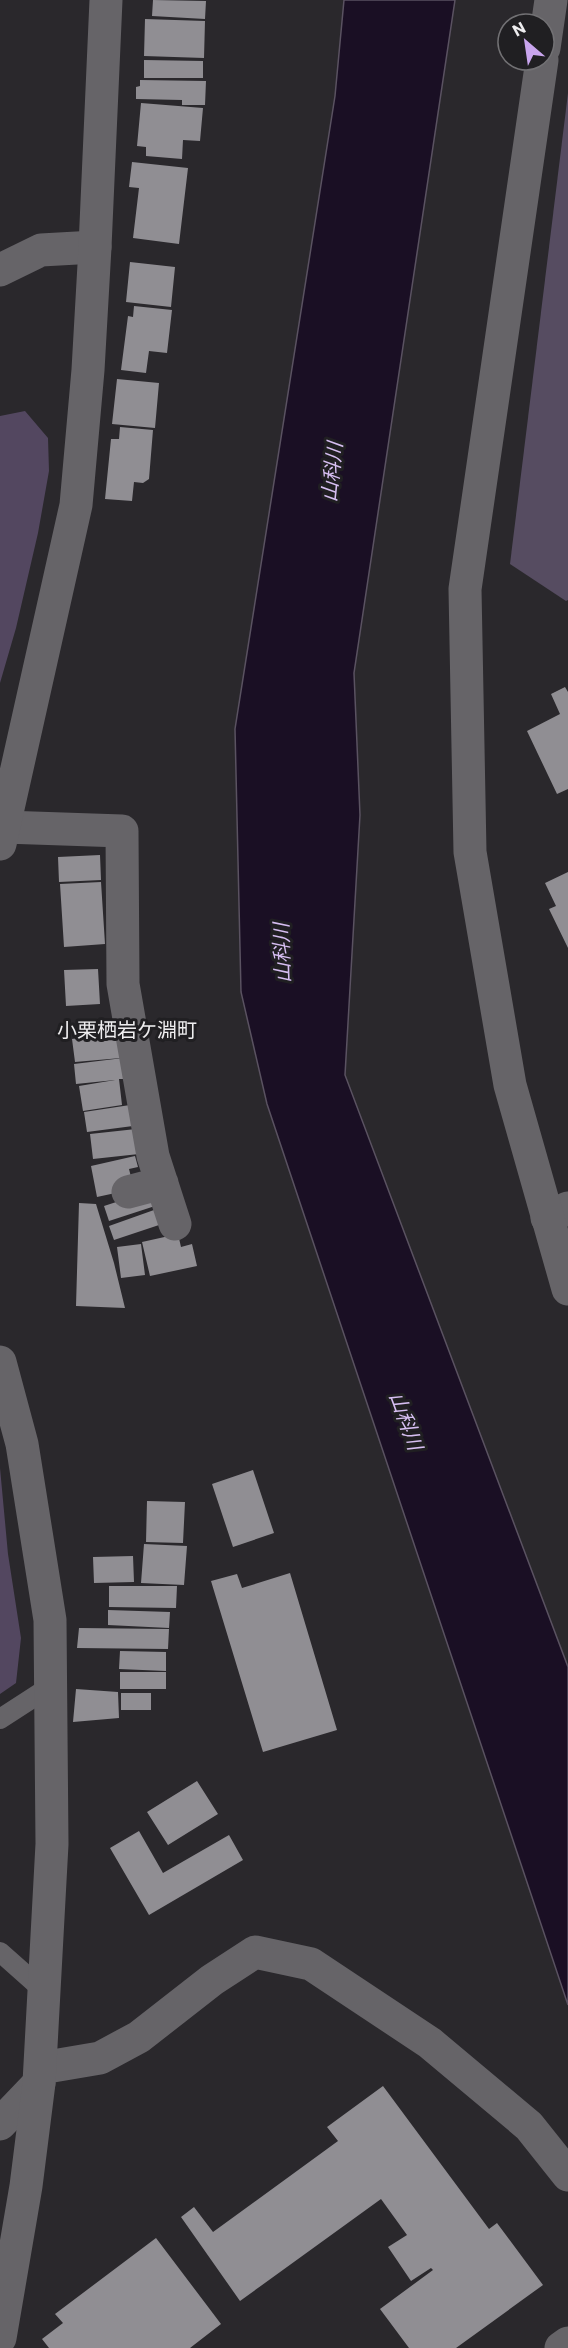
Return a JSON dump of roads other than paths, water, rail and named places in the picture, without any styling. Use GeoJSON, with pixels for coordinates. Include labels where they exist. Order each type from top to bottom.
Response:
{"type":"FeatureCollection","features":[{"type":"Feature","properties":{"kind":"street"},"geometry":{"type":"LineString","coordinates":[[106,0],[88,370],[76,505],[2,835],[122,831],[123,984],[153,1156],[175,1224]]}},
{"type":"Feature","properties":{"kind":"street"},"geometry":{"type":"LineString","coordinates":[[540,72],[465,589],[470,852],[510,1085],[558,1213],[568,1289]]}},
{"type":"Feature","properties":{"kind":"street"},"geometry":{"type":"LineString","coordinates":[[0,270],[41,250],[95,247]]}},
{"type":"Feature","properties":{"kind":"street"},"geometry":{"type":"LineString","coordinates":[[128,1192],[162,1183]]}},
{"type":"Feature","properties":{"kind":"street"},"geometry":{"type":"LineString","coordinates":[[0,1362],[22,1444],[50,1620],[52,1844],[40,2076],[26,2186],[0,2338]]}},
{"type":"Feature","properties":{"kind":"street"},"geometry":{"type":"LineString","coordinates":[[0,2124],[40,2076],[100,2058],[139,2037],[213,1980],[255,1952],[312,1964],[430,2043],[530,2126],[568,2175]]}},
{"type":"Feature","properties":{"kind":"street"},"geometry":{"type":"LineString","coordinates":[[561,2348],[568,2343]]}},
{"type":"Feature","properties":{"kind":"lane"},"geometry":{"type":"LineString","coordinates":[[0,1719],[51,1686]]}},
{"type":"Feature","properties":{"kind":"lane"},"geometry":{"type":"LineString","coordinates":[[0,1952],[45,1992]]}},
{"type":"Feature","properties":{"kind":"water","name":"山科川"},"geometry":{"type":"Polygon","coordinates":[[[344,0],[455,0],[354,673],[360,815],[345,1075],[568,1667],[568,2005],[267,1104],[241,992],[235,729],[335,96],[344,0]]]}},
{"type":"Feature","properties":{"kind":"district","name":"小栗栖岩ケ淵町"},"geometry":{"type":"Point","coordinates":[127,1030]}}]}
